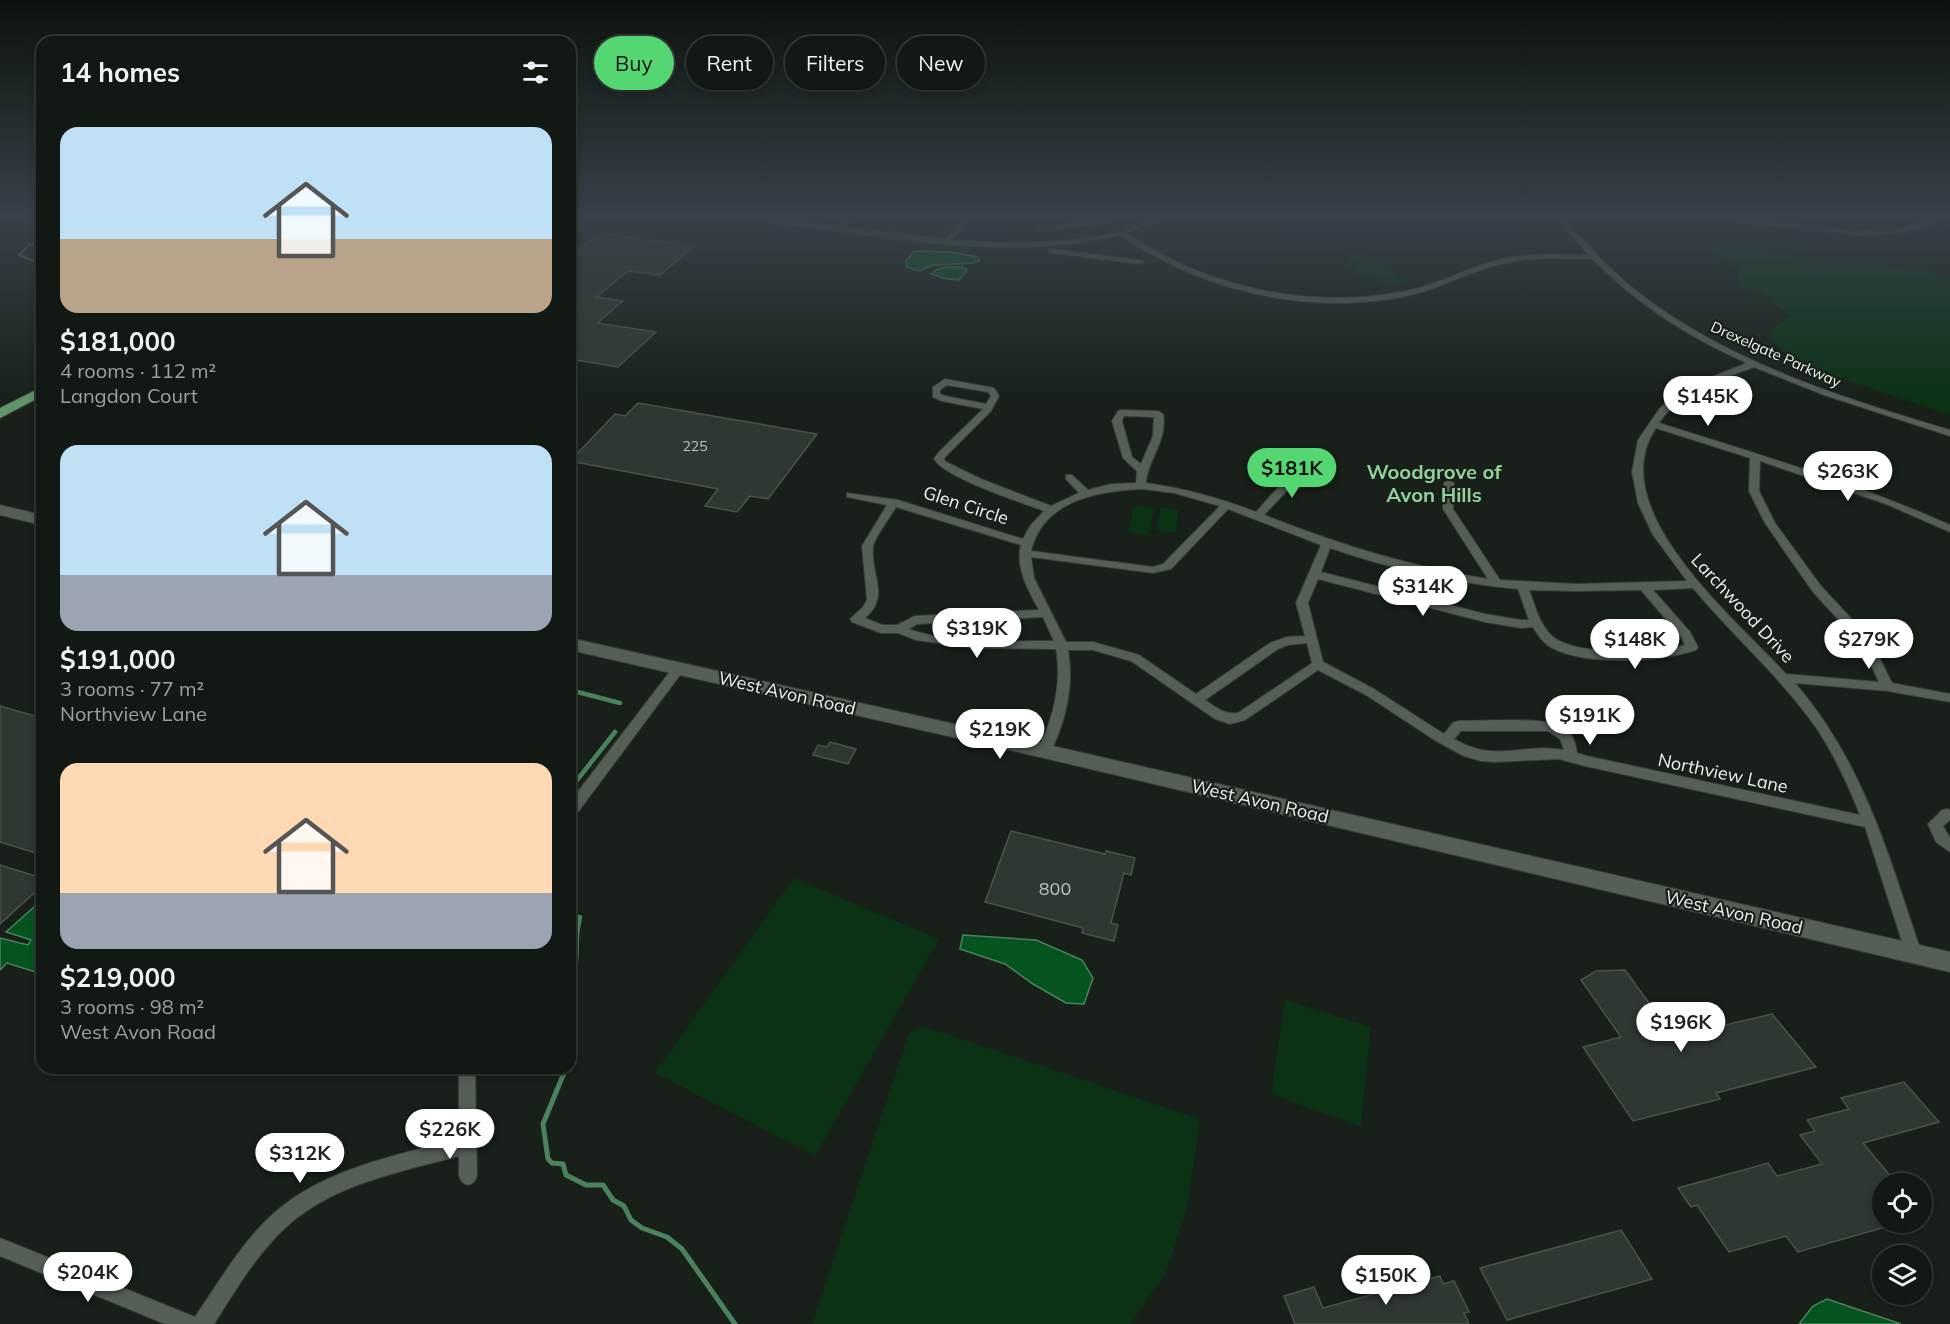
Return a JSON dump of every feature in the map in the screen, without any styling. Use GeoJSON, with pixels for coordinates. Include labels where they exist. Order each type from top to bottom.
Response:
{"type":"FeatureCollection","features":[{"type":"Feature","properties":{"kind":"main road"},"geometry":{"type":"LineString","coordinates":[[0,414],[36,394]]}},
{"type":"Feature","properties":{"kind":"main road"},"geometry":{"type":"LineString","coordinates":[[0,510],[36,519]]}},
{"type":"Feature","properties":{"kind":"main road","name":"West Avon Road"},"geometry":{"type":"LineString","coordinates":[[576,645],[1044,751],[1950,962]]}},
{"type":"Feature","properties":{"kind":"street"},"geometry":{"type":"LineString","coordinates":[[1209,278],[1249,289],[1313,297],[1363,298],[1409,293],[1456,278]]}},
{"type":"Feature","properties":{"kind":"street","name":"Drexelgate Parkway"},"geometry":{"type":"LineString","coordinates":[[1617,278],[1667,316],[1756,363],[1846,399],[1950,433]]}},
{"type":"Feature","properties":{"kind":"street","name":"Larchwood Drive"},"geometry":{"type":"LineString","coordinates":[[1756,363],[1682,396],[1663,410],[1644,442],[1639,460],[1642,496],[1648,514],[1666,549],[1694,584],[1783,678],[1831,740],[1847,770],[1869,822],[1914,954]]}},
{"type":"Feature","properties":{"kind":"street"},"geometry":{"type":"LineString","coordinates":[[989,407],[952,401],[934,393],[936,389],[945,382],[991,390],[995,396],[989,407],[942,454],[939,459],[942,465],[977,482],[1052,510]]}},
{"type":"Feature","properties":{"kind":"street"},"geometry":{"type":"LineString","coordinates":[[1141,485],[1142,470],[1149,459],[1160,427],[1158,414],[1121,413],[1118,421],[1128,458],[1142,470]]}},
{"type":"Feature","properties":{"kind":"street"},"geometry":{"type":"LineString","coordinates":[[1653,424],[1890,502],[1950,529]]}},
{"type":"Feature","properties":{"kind":"street"},"geometry":{"type":"LineString","coordinates":[[1755,456],[1754,491],[1770,523],[1817,589],[1866,642],[1888,687]]}},
{"type":"Feature","properties":{"kind":"street"},"geometry":{"type":"LineString","coordinates":[[1257,517],[1290,481],[1298,462]]}},
{"type":"Feature","properties":{"kind":"street"},"geometry":{"type":"LineString","coordinates":[[1069,477],[1085,493]]}},
{"type":"Feature","properties":{"kind":"street"},"geometry":{"type":"LineString","coordinates":[[1449,483],[1448,509],[1496,583]]}},
{"type":"Feature","properties":{"kind":"street"},"geometry":{"type":"LineString","coordinates":[[1044,751],[1050,740],[1061,696],[1064,677],[1062,647],[1027,572],[1025,548],[1038,522],[1052,510],[1085,493],[1107,488],[1141,485],[1187,492],[1327,544],[1428,572],[1496,583],[1584,589],[1694,584]]}},
{"type":"Feature","properties":{"kind":"street","name":"Glen Circle"},"geometry":{"type":"LineString","coordinates":[[851,495],[894,502],[1025,548],[1142,569],[1167,567],[1226,505]]}},
{"type":"Feature","properties":{"kind":"street","name":"Glen Circle"},"geometry":{"type":"LineString","coordinates":[[894,502],[867,546],[873,600],[867,610],[856,620],[881,629],[899,629],[916,636],[973,644],[1093,646],[1135,658],[1219,716],[1230,719],[1240,717],[1318,664]]}},
{"type":"Feature","properties":{"kind":"street"},"geometry":{"type":"LineString","coordinates":[[1318,664],[1302,603],[1327,544]]}},
{"type":"Feature","properties":{"kind":"street"},"geometry":{"type":"LineString","coordinates":[[1314,574],[1485,618],[1521,624],[1536,623]]}},
{"type":"Feature","properties":{"kind":"street"},"geometry":{"type":"LineString","coordinates":[[1522,586],[1536,623],[1556,645],[1593,653],[1656,655],[1682,652],[1692,647],[1686,635],[1645,587]]}},
{"type":"Feature","properties":{"kind":"street","name":"Glen Circle"},"geometry":{"type":"LineString","coordinates":[[899,629],[915,620],[1047,613]]}},
{"type":"Feature","properties":{"kind":"street"},"geometry":{"type":"LineString","coordinates":[[1196,700],[1274,646],[1287,641],[1311,639]]}},
{"type":"Feature","properties":{"kind":"street","name":"Northview Lane"},"geometry":{"type":"LineString","coordinates":[[1318,664],[1329,672],[1370,692],[1465,751],[1481,756],[1571,754],[1585,761],[1869,822]]}},
{"type":"Feature","properties":{"kind":"street"},"geometry":{"type":"LineString","coordinates":[[576,804],[679,668]]}},
{"type":"Feature","properties":{"kind":"street"},"geometry":{"type":"LineString","coordinates":[[1783,678],[1888,687],[1950,698]]}},
{"type":"Feature","properties":{"kind":"street"},"geometry":{"type":"LineString","coordinates":[[1446,740],[1458,726],[1548,726],[1561,731],[1570,745],[1571,754]]}},
{"type":"Feature","properties":{"kind":"street"},"geometry":{"type":"LineString","coordinates":[[1950,815],[1947,814],[1935,824],[1941,838],[1950,846]]}},
{"type":"Feature","properties":{"kind":"street"},"geometry":{"type":"LineString","coordinates":[[467,1074],[468,1176]]}},
{"type":"Feature","properties":{"kind":"street"},"geometry":{"type":"LineString","coordinates":[[202,1324],[255,1248],[280,1220],[326,1188],[468,1144]]}},
{"type":"Feature","properties":{"kind":"street"},"geometry":{"type":"LineString","coordinates":[[0,1247],[189,1324]]}},
{"type":"Feature","properties":{"kind":"shaded area"},"geometry":{"type":"Polygon","coordinates":[[[943,278],[961,278],[959,280],[943,278]]]}},
{"type":"Feature","properties":{"kind":"shaded area"},"geometry":{"type":"Polygon","coordinates":[[[1372,278],[1399,278],[1402,282],[1395,286],[1372,278]]]}},
{"type":"Feature","properties":{"kind":"shaded area"},"geometry":{"type":"Polygon","coordinates":[[[1738,278],[1950,278],[1950,415],[1823,372],[1785,354],[1767,333],[1789,316],[1762,292],[1738,285],[1738,278]]]}},
{"type":"Feature","properties":{"kind":"shaded area"},"geometry":{"type":"Polygon","coordinates":[[[1134,505],[1154,508],[1149,535],[1128,532],[1134,505]]]}},
{"type":"Feature","properties":{"kind":"shaded area"},"geometry":{"type":"Polygon","coordinates":[[[1161,507],[1179,510],[1175,533],[1156,530],[1161,507]]]}},
{"type":"Feature","properties":{"kind":"shaded area"},"geometry":{"type":"Polygon","coordinates":[[[794,878],[939,939],[815,1156],[655,1073],[794,878]]]}},
{"type":"Feature","properties":{"kind":"shaded area"},"geometry":{"type":"Polygon","coordinates":[[[34,907],[36,908],[36,972],[7,963],[0,970],[0,938],[28,945],[31,940],[6,932],[34,907]]]}},
{"type":"Feature","properties":{"kind":"shaded area"},"geometry":{"type":"Polygon","coordinates":[[[963,935],[1036,940],[1082,960],[1093,978],[1084,1004],[1066,1003],[1005,964],[960,949],[963,935]]]}},
{"type":"Feature","properties":{"kind":"shaded area"},"geometry":{"type":"Polygon","coordinates":[[[1285,1000],[1371,1027],[1361,1127],[1271,1094],[1285,1000]]]}},
{"type":"Feature","properties":{"kind":"shaded area"},"geometry":{"type":"Polygon","coordinates":[[[926,1027],[1200,1119],[1187,1209],[1166,1273],[1130,1324],[812,1324],[910,1032],[926,1027]]]}},
{"type":"Feature","properties":{"kind":"shaded area"},"geometry":{"type":"Polygon","coordinates":[[[1827,1299],[1901,1324],[1799,1324],[1813,1306],[1827,1299]]]}},
{"type":"Feature","properties":{"kind":"building"},"geometry":{"type":"Polygon","coordinates":[[[576,278],[620,278],[596,297],[623,301],[597,323],[656,332],[618,367],[576,360],[576,278]]]}},
{"type":"Feature","properties":{"kind":"building"},"geometry":{"type":"Polygon","coordinates":[[[638,403],[817,434],[768,499],[750,496],[737,512],[705,506],[718,489],[576,462],[576,455],[615,414],[625,416],[638,403]]]}},
{"type":"Feature","properties":{"kind":"building"},"geometry":{"type":"Polygon","coordinates":[[[0,706],[36,716],[36,853],[0,842],[0,706]]]}},
{"type":"Feature","properties":{"kind":"building"},"geometry":{"type":"Polygon","coordinates":[[[830,742],[856,749],[848,764],[813,755],[818,745],[827,747],[830,742]]]}},
{"type":"Feature","properties":{"kind":"building"},"geometry":{"type":"Polygon","coordinates":[[[1011,831],[1105,854],[1106,851],[1135,858],[1131,875],[1124,873],[1111,923],[1118,925],[1114,941],[1082,933],[1083,928],[985,902],[1011,831]]]}},
{"type":"Feature","properties":{"kind":"building"},"geometry":{"type":"Polygon","coordinates":[[[0,865],[36,876],[36,891],[0,924],[0,865]]]}},
{"type":"Feature","properties":{"kind":"building"},"geometry":{"type":"Polygon","coordinates":[[[1625,970],[1674,1037],[1772,1014],[1816,1067],[1716,1093],[1720,1099],[1633,1121],[1583,1047],[1621,1037],[1581,980],[1596,971],[1625,970]]]}},
{"type":"Feature","properties":{"kind":"building"},"geometry":{"type":"Polygon","coordinates":[[[1904,1082],[1939,1122],[1863,1143],[1888,1173],[1872,1173],[1872,1231],[1798,1252],[1786,1236],[1729,1252],[1697,1205],[1691,1207],[1678,1188],[1768,1163],[1777,1176],[1822,1164],[1800,1135],[1815,1131],[1807,1120],[1849,1109],[1841,1098],[1904,1082]]]}},
{"type":"Feature","properties":{"kind":"building"},"geometry":{"type":"Polygon","coordinates":[[[1621,1230],[1652,1279],[1507,1320],[1480,1268],[1621,1230]]]}},
{"type":"Feature","properties":{"kind":"building"},"geometry":{"type":"Polygon","coordinates":[[[1440,1276],[1443,1284],[1454,1281],[1469,1312],[1464,1313],[1469,1324],[1295,1324],[1284,1296],[1314,1287],[1323,1308],[1440,1276]]]}},
{"type":"Feature","properties":{"kind":"waterway"},"geometry":{"type":"LineString","coordinates":[[576,692],[620,703]]}},
{"type":"Feature","properties":{"kind":"waterway"},"geometry":{"type":"LineString","coordinates":[[576,781],[615,732]]}},
{"type":"Feature","properties":{"kind":"waterway"},"geometry":{"type":"LineString","coordinates":[[576,917],[580,917],[577,933]]}},
{"type":"Feature","properties":{"kind":"waterway"},"geometry":{"type":"LineString","coordinates":[[576,959],[577,931]]}},
{"type":"Feature","properties":{"kind":"waterway"},"geometry":{"type":"LineString","coordinates":[[564,1074],[543,1124],[548,1159],[552,1163],[563,1164],[566,1175],[586,1185],[603,1185],[613,1200],[624,1206],[631,1220],[642,1228],[667,1237],[682,1249],[735,1324]]}},
{"type":"Feature","properties":{"kind":"district","name":"Woodgrove of Avon Hills"},"geometry":{"type":"Point","coordinates":[1434,482]}}]}
